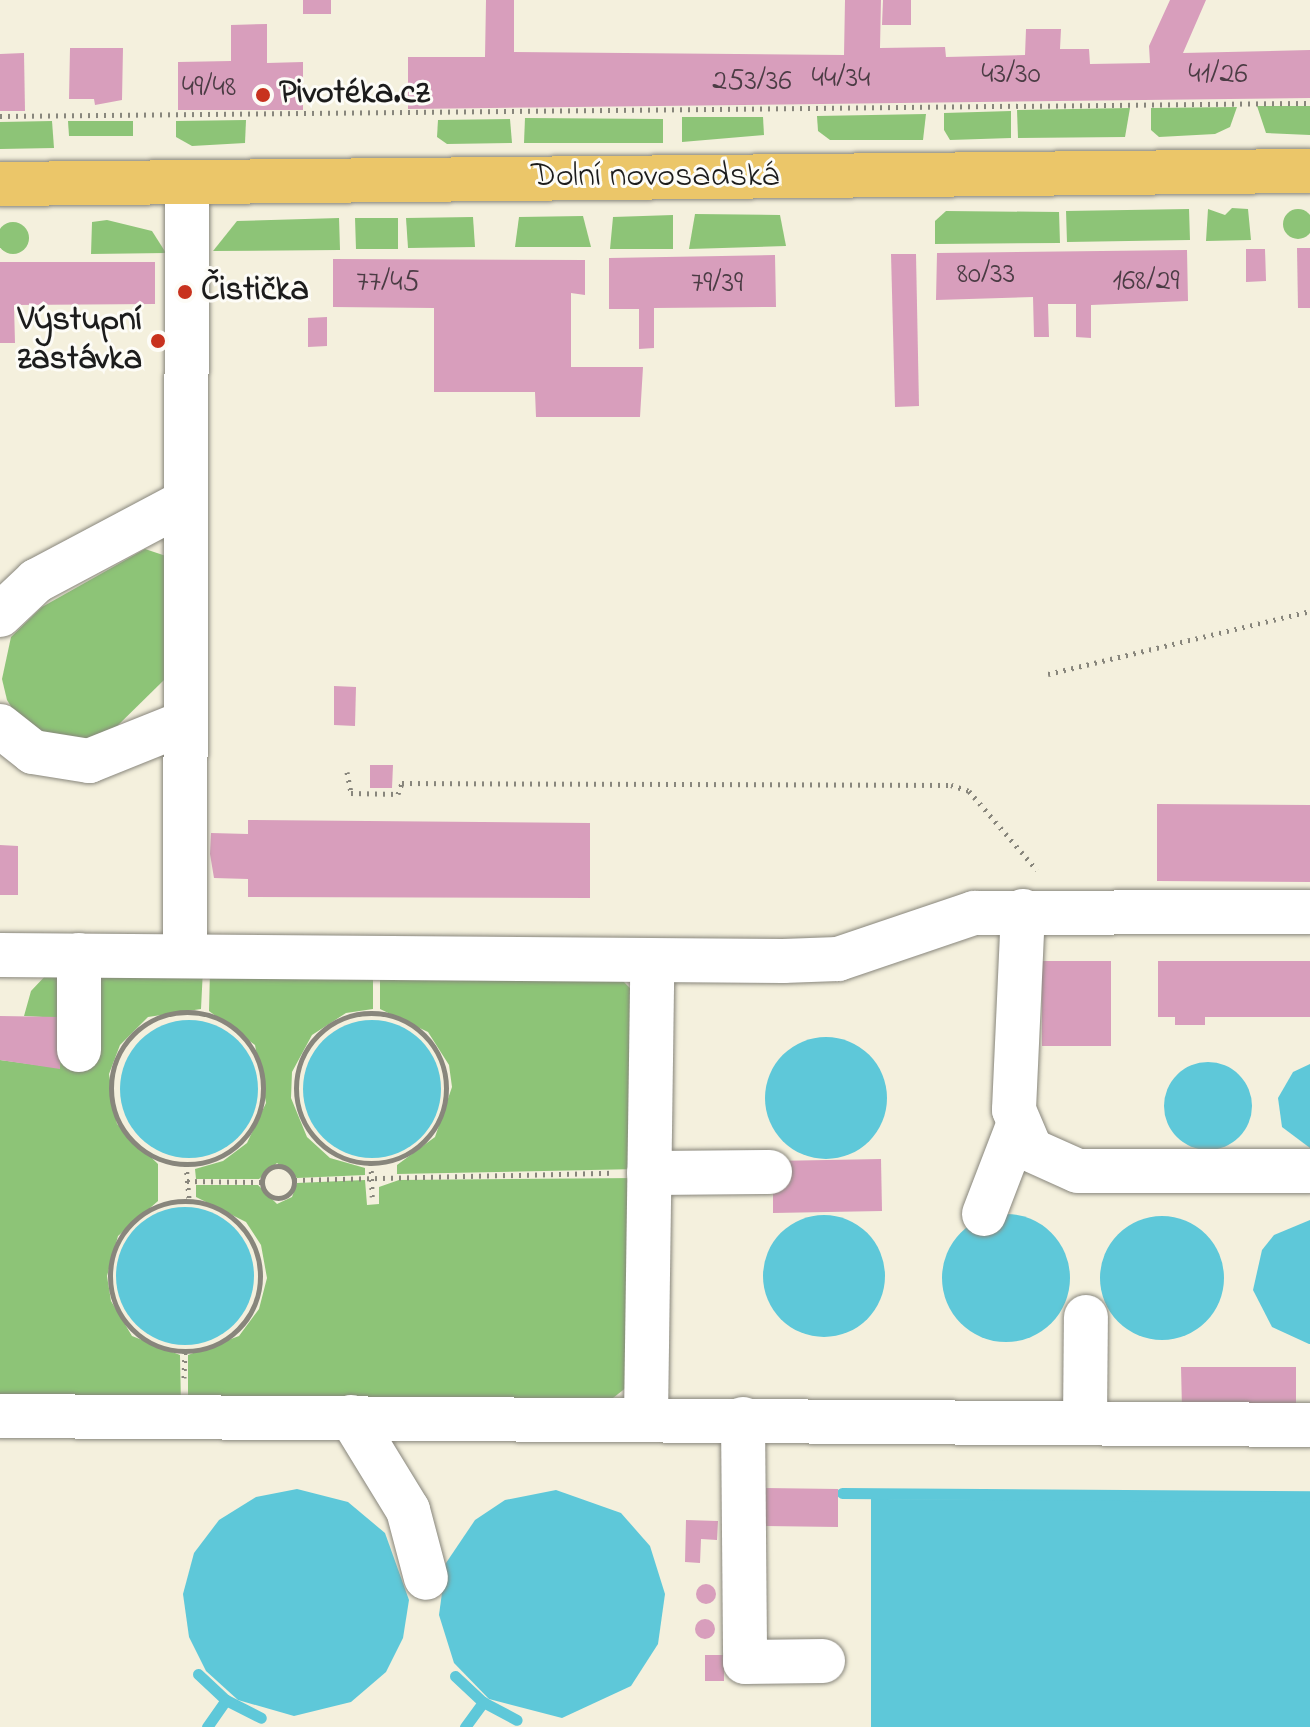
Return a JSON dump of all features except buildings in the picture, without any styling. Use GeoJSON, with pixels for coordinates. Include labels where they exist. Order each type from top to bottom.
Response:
{"type":"FeatureCollection","features":[{"type":"Feature","properties":{"kind":"main road","name":"Dolní novosadská"},"geometry":{"type":"LineString","coordinates":[[0,184],[1310,171]]}},
{"type":"Feature","properties":{"kind":"street"},"geometry":{"type":"LineString","coordinates":[[185,956],[190,773],[181,724],[170,606],[183,503],[187,182]]}},
{"type":"Feature","properties":{"kind":"street"},"geometry":{"type":"LineString","coordinates":[[0,615],[36,581],[183,503]]}},
{"type":"Feature","properties":{"kind":"street"},"geometry":{"type":"LineString","coordinates":[[0,726],[33,752],[89,761],[181,724]]}},
{"type":"Feature","properties":{"kind":"street"},"geometry":{"type":"LineString","coordinates":[[984,1214],[1017,1128],[1023,911]]}},
{"type":"Feature","properties":{"kind":"street"},"geometry":{"type":"LineString","coordinates":[[0,955],[652,961],[838,959],[974,913],[1310,912]]}},
{"type":"Feature","properties":{"kind":"street"},"geometry":{"type":"LineString","coordinates":[[79,955],[79,1050]]}},
{"type":"Feature","properties":{"kind":"street"},"geometry":{"type":"LineString","coordinates":[[646,1418],[652,961]]}},
{"type":"Feature","properties":{"kind":"street"},"geometry":{"type":"LineString","coordinates":[[1017,1128],[1040,1157],[1078,1171],[1310,1171]]}},
{"type":"Feature","properties":{"kind":"street"},"geometry":{"type":"LineString","coordinates":[[649,1173],[770,1172]]}},
{"type":"Feature","properties":{"kind":"street"},"geometry":{"type":"LineString","coordinates":[[1085,1422],[1086,1317]]}},
{"type":"Feature","properties":{"kind":"street"},"geometry":{"type":"LineString","coordinates":[[0,1416],[646,1418],[1310,1425]]}},
{"type":"Feature","properties":{"kind":"street"},"geometry":{"type":"LineString","coordinates":[[351,1417],[408,1510],[426,1578]]}},
{"type":"Feature","properties":{"kind":"street"},"geometry":{"type":"LineString","coordinates":[[743,1419],[745,1662],[823,1661]]}},
{"type":"Feature","properties":{"kind":"path"},"geometry":{"type":"LineString","coordinates":[[0,116],[1310,103]]}},
{"type":"Feature","properties":{"kind":"path"},"geometry":{"type":"LineString","coordinates":[[1048,674],[1310,611]]}},
{"type":"Feature","properties":{"kind":"path"},"geometry":{"type":"LineString","coordinates":[[347,772],[351,793],[398,794],[402,783],[951,785],[969,791],[1072,911]]}},
{"type":"Feature","properties":{"kind":"path"},"geometry":{"type":"LineString","coordinates":[[180,1012],[229,1024],[248,1042],[264,1091],[245,1139],[225,1156],[186,1164],[151,1156],[131,1141],[111,1097],[121,1050],[157,1018],[180,1012]]}},
{"type":"Feature","properties":{"kind":"path"},"geometry":{"type":"LineString","coordinates":[[368,1013],[416,1027],[438,1057],[446,1093],[427,1139],[408,1154],[371,1163],[336,1156],[316,1141],[296,1096],[307,1048],[334,1024],[368,1013]]}},
{"type":"Feature","properties":{"kind":"path"},"geometry":{"type":"LineString","coordinates":[[371,1163],[372,1197]]}},
{"type":"Feature","properties":{"kind":"path"},"geometry":{"type":"LineString","coordinates":[[186,1164],[189,1199]]}},
{"type":"Feature","properties":{"kind":"path"},"geometry":{"type":"LineString","coordinates":[[262,1182],[276,1166],[295,1180],[649,1173]]}},
{"type":"Feature","properties":{"kind":"path"},"geometry":{"type":"LineString","coordinates":[[187,1181],[262,1182],[279,1198],[295,1180]]}},
{"type":"Feature","properties":{"kind":"path"},"geometry":{"type":"LineString","coordinates":[[189,1199],[235,1219],[260,1264],[250,1315],[234,1334],[189,1352],[142,1339],[119,1311],[109,1276],[125,1229],[154,1207],[189,1199]]}},
{"type":"Feature","properties":{"kind":"green space"},"geometry":{"type":"Polygon","coordinates":[[[1257,106],[1310,106],[1310,135],[1266,133],[1257,106]]]}},
{"type":"Feature","properties":{"kind":"green space"},"geometry":{"type":"Polygon","coordinates":[[[1237,107],[1230,127],[1215,134],[1159,137],[1151,130],[1151,108],[1237,107]]]}},
{"type":"Feature","properties":{"kind":"green space"},"geometry":{"type":"Polygon","coordinates":[[[1130,108],[1125,137],[1018,138],[1017,110],[1130,108]]]}},
{"type":"Feature","properties":{"kind":"green space"},"geometry":{"type":"Polygon","coordinates":[[[1011,111],[1011,138],[950,140],[944,130],[944,113],[1011,111]]]}},
{"type":"Feature","properties":{"kind":"green space"},"geometry":{"type":"Polygon","coordinates":[[[926,114],[923,140],[830,140],[818,131],[817,116],[926,114]]]}},
{"type":"Feature","properties":{"kind":"green space"},"geometry":{"type":"Polygon","coordinates":[[[682,117],[763,117],[764,135],[682,142],[682,117]]]}},
{"type":"Feature","properties":{"kind":"green space"},"geometry":{"type":"Polygon","coordinates":[[[525,118],[663,119],[663,143],[524,143],[525,118]]]}},
{"type":"Feature","properties":{"kind":"green space"},"geometry":{"type":"Polygon","coordinates":[[[510,119],[512,143],[447,144],[437,137],[438,120],[510,119]]]}},
{"type":"Feature","properties":{"kind":"green space"},"geometry":{"type":"Polygon","coordinates":[[[246,120],[245,143],[192,146],[176,137],[176,121],[246,120]]]}},
{"type":"Feature","properties":{"kind":"green space"},"geometry":{"type":"Polygon","coordinates":[[[52,121],[54,148],[0,149],[0,122],[52,121]]]}},
{"type":"Feature","properties":{"kind":"green space"},"geometry":{"type":"Polygon","coordinates":[[[68,121],[133,121],[133,136],[69,136],[68,121]]]}},
{"type":"Feature","properties":{"kind":"green space"},"geometry":{"type":"Polygon","coordinates":[[[1232,208],[1248,209],[1251,240],[1206,241],[1208,209],[1225,215],[1232,208]]]}},
{"type":"Feature","properties":{"kind":"green space"},"geometry":{"type":"Polygon","coordinates":[[[1189,209],[1190,240],[1067,242],[1066,211],[1189,209]]]}},
{"type":"Feature","properties":{"kind":"green space"},"geometry":{"type":"Polygon","coordinates":[[[1298,209],[1309,213],[1313,224],[1309,235],[1298,239],[1287,235],[1283,224],[1287,213],[1298,209]]]}},
{"type":"Feature","properties":{"kind":"green space"},"geometry":{"type":"Polygon","coordinates":[[[946,211],[1059,212],[1060,243],[935,244],[935,221],[946,211]]]}},
{"type":"Feature","properties":{"kind":"green space"},"geometry":{"type":"Polygon","coordinates":[[[695,214],[780,215],[786,246],[689,249],[695,214]]]}},
{"type":"Feature","properties":{"kind":"green space"},"geometry":{"type":"Polygon","coordinates":[[[673,215],[673,249],[610,249],[613,217],[673,215]]]}},
{"type":"Feature","properties":{"kind":"green space"},"geometry":{"type":"Polygon","coordinates":[[[583,216],[591,247],[515,247],[519,217],[583,216]]]}},
{"type":"Feature","properties":{"kind":"green space"},"geometry":{"type":"Polygon","coordinates":[[[473,217],[475,247],[408,248],[406,218],[473,217]]]}},
{"type":"Feature","properties":{"kind":"green space"},"geometry":{"type":"Polygon","coordinates":[[[339,218],[340,250],[213,251],[237,221],[339,218]]]}},
{"type":"Feature","properties":{"kind":"green space"},"geometry":{"type":"Polygon","coordinates":[[[355,218],[398,218],[398,249],[356,249],[355,218]]]}},
{"type":"Feature","properties":{"kind":"green space"},"geometry":{"type":"Polygon","coordinates":[[[107,220],[152,231],[166,253],[91,254],[92,222],[107,220]]]}},
{"type":"Feature","properties":{"kind":"green space"},"geometry":{"type":"Polygon","coordinates":[[[13,222],[24,227],[29,238],[24,249],[13,254],[2,249],[-3,238],[2,227],[13,222]]]}},
{"type":"Feature","properties":{"kind":"green space"},"geometry":{"type":"Polygon","coordinates":[[[145,549],[166,556],[164,680],[107,736],[53,742],[18,718],[7,700],[2,679],[11,637],[42,607],[145,549]]]}},
{"type":"Feature","properties":{"kind":"green space"},"geometry":{"type":"Polygon","coordinates":[[[203,969],[201,1009],[148,1017],[120,1045],[109,1074],[117,1124],[158,1164],[158,1201],[118,1236],[107,1276],[111,1301],[132,1336],[180,1355],[181,1406],[0,1406],[0,1060],[60,1068],[61,1018],[24,1016],[31,991],[48,973],[203,969]]]}},
{"type":"Feature","properties":{"kind":"green space"},"geometry":{"type":"Polygon","coordinates":[[[373,969],[373,1009],[346,1013],[312,1035],[292,1072],[291,1098],[307,1137],[330,1158],[365,1168],[365,1175],[297,1178],[277,1163],[259,1179],[196,1179],[195,1169],[223,1161],[247,1143],[266,1103],[255,1045],[209,1011],[210,970],[373,969]]]}},
{"type":"Feature","properties":{"kind":"green space"},"geometry":{"type":"Polygon","coordinates":[[[380,978],[622,980],[633,991],[638,1169],[397,1174],[397,1165],[435,1137],[452,1087],[449,1065],[428,1032],[380,1009],[380,978]]]}},
{"type":"Feature","properties":{"kind":"green space"},"geometry":{"type":"Polygon","coordinates":[[[636,1178],[627,1387],[604,1405],[188,1407],[188,1355],[239,1336],[259,1309],[267,1278],[261,1245],[246,1222],[196,1197],[196,1185],[258,1185],[277,1204],[292,1197],[297,1183],[365,1180],[367,1205],[379,1204],[379,1187],[399,1180],[636,1178]]]}},
{"type":"Feature","properties":{"kind":"water"},"geometry":{"type":"Polygon","coordinates":[[[189,1020],[216,1025],[238,1040],[253,1062],[258,1089],[253,1116],[238,1138],[216,1153],[189,1158],[162,1153],[140,1138],[125,1116],[120,1089],[125,1062],[140,1040],[162,1025],[189,1020]]]}},
{"type":"Feature","properties":{"kind":"water"},"geometry":{"type":"Polygon","coordinates":[[[372,1020],[399,1025],[421,1040],[436,1062],[441,1089],[436,1116],[421,1138],[399,1153],[372,1158],[345,1153],[323,1138],[308,1116],[303,1089],[308,1062],[323,1040],[345,1025],[372,1020]]]}},
{"type":"Feature","properties":{"kind":"water"},"geometry":{"type":"Polygon","coordinates":[[[826,1037],[849,1042],[869,1055],[882,1075],[887,1098],[882,1121],[869,1141],[849,1154],[826,1159],[803,1154],[783,1141],[770,1121],[765,1098],[770,1075],[783,1055],[803,1042],[826,1037]]]}},
{"type":"Feature","properties":{"kind":"water"},"geometry":{"type":"Polygon","coordinates":[[[1208,1062],[1225,1065],[1239,1075],[1249,1089],[1252,1106],[1249,1123],[1239,1137],[1225,1147],[1208,1150],[1191,1147],[1177,1137],[1167,1123],[1164,1106],[1167,1089],[1177,1075],[1191,1065],[1208,1062]]]}},
{"type":"Feature","properties":{"kind":"water"},"geometry":{"type":"Polygon","coordinates":[[[1310,1064],[1310,1148],[1282,1127],[1278,1098],[1293,1072],[1310,1064]]]}},
{"type":"Feature","properties":{"kind":"water"},"geometry":{"type":"Polygon","coordinates":[[[185,1207],[212,1212],[234,1227],[249,1249],[254,1276],[249,1303],[234,1325],[212,1340],[185,1345],[158,1340],[136,1325],[121,1303],[116,1276],[121,1249],[136,1227],[158,1212],[185,1207]]]}},
{"type":"Feature","properties":{"kind":"water"},"geometry":{"type":"Polygon","coordinates":[[[1006,1214],[1030,1219],[1051,1233],[1065,1254],[1070,1278],[1065,1302],[1051,1323],[1030,1337],[1006,1342],[982,1337],[961,1323],[947,1302],[942,1278],[947,1254],[961,1233],[982,1219],[1006,1214]]]}},
{"type":"Feature","properties":{"kind":"water"},"geometry":{"type":"Polygon","coordinates":[[[824,1215],[847,1220],[867,1233],[880,1253],[885,1276],[880,1299],[867,1319],[847,1332],[824,1337],[801,1332],[781,1319],[768,1299],[763,1276],[768,1253],[781,1233],[801,1220],[824,1215]]]}},
{"type":"Feature","properties":{"kind":"water"},"geometry":{"type":"Polygon","coordinates":[[[1162,1216],[1186,1221],[1206,1234],[1219,1254],[1224,1278],[1219,1302],[1206,1322],[1186,1335],[1162,1340],[1138,1335],[1118,1322],[1105,1302],[1100,1278],[1105,1254],[1118,1234],[1138,1221],[1162,1216]]]}},
{"type":"Feature","properties":{"kind":"water"},"geometry":{"type":"Polygon","coordinates":[[[1310,1220],[1309,1344],[1272,1327],[1253,1290],[1262,1250],[1274,1235],[1310,1220]]]}},
{"type":"Feature","properties":{"kind":"water"},"geometry":{"type":"Polygon","coordinates":[[[297,1489],[348,1502],[385,1533],[409,1600],[403,1638],[386,1672],[351,1702],[294,1716],[238,1700],[206,1671],[189,1637],[183,1594],[194,1553],[219,1520],[256,1497],[297,1489]]]}},
{"type":"Feature","properties":{"kind":"water"},"geometry":{"type":"Polygon","coordinates":[[[556,1490],[621,1513],[650,1546],[665,1594],[658,1644],[631,1686],[562,1718],[489,1699],[454,1663],[439,1615],[446,1563],[475,1520],[505,1500],[556,1490]]]}},
{"type":"Feature","properties":{"kind":"water"},"geometry":{"type":"Polygon","coordinates":[[[871,1499],[1310,1500],[1310,1727],[871,1727],[871,1499]]]}},
{"type":"Feature","properties":{"kind":"waterway"},"geometry":{"type":"LineString","coordinates":[[842,1493],[1310,1496]]}},
{"type":"Feature","properties":{"kind":"waterway"},"geometry":{"type":"LineString","coordinates":[[198,1674],[226,1700]]}},
{"type":"Feature","properties":{"kind":"waterway"},"geometry":{"type":"LineString","coordinates":[[455,1676],[483,1702]]}},
{"type":"Feature","properties":{"kind":"waterway"},"geometry":{"type":"LineString","coordinates":[[207,1727],[226,1700],[261,1718]]}},
{"type":"Feature","properties":{"kind":"waterway"},"geometry":{"type":"LineString","coordinates":[[465,1727],[483,1702],[517,1720]]}},
{"type":"Feature","properties":{"kind":"place","name":"Pivotéka.cz"},"geometry":{"type":"Point","coordinates":[263,95]}},
{"type":"Feature","properties":{"kind":"place","name":"Čistička"},"geometry":{"type":"Point","coordinates":[185,292]}},
{"type":"Feature","properties":{"kind":"place","name":"Výstupní zastávka"},"geometry":{"type":"Point","coordinates":[158,341]}}]}
